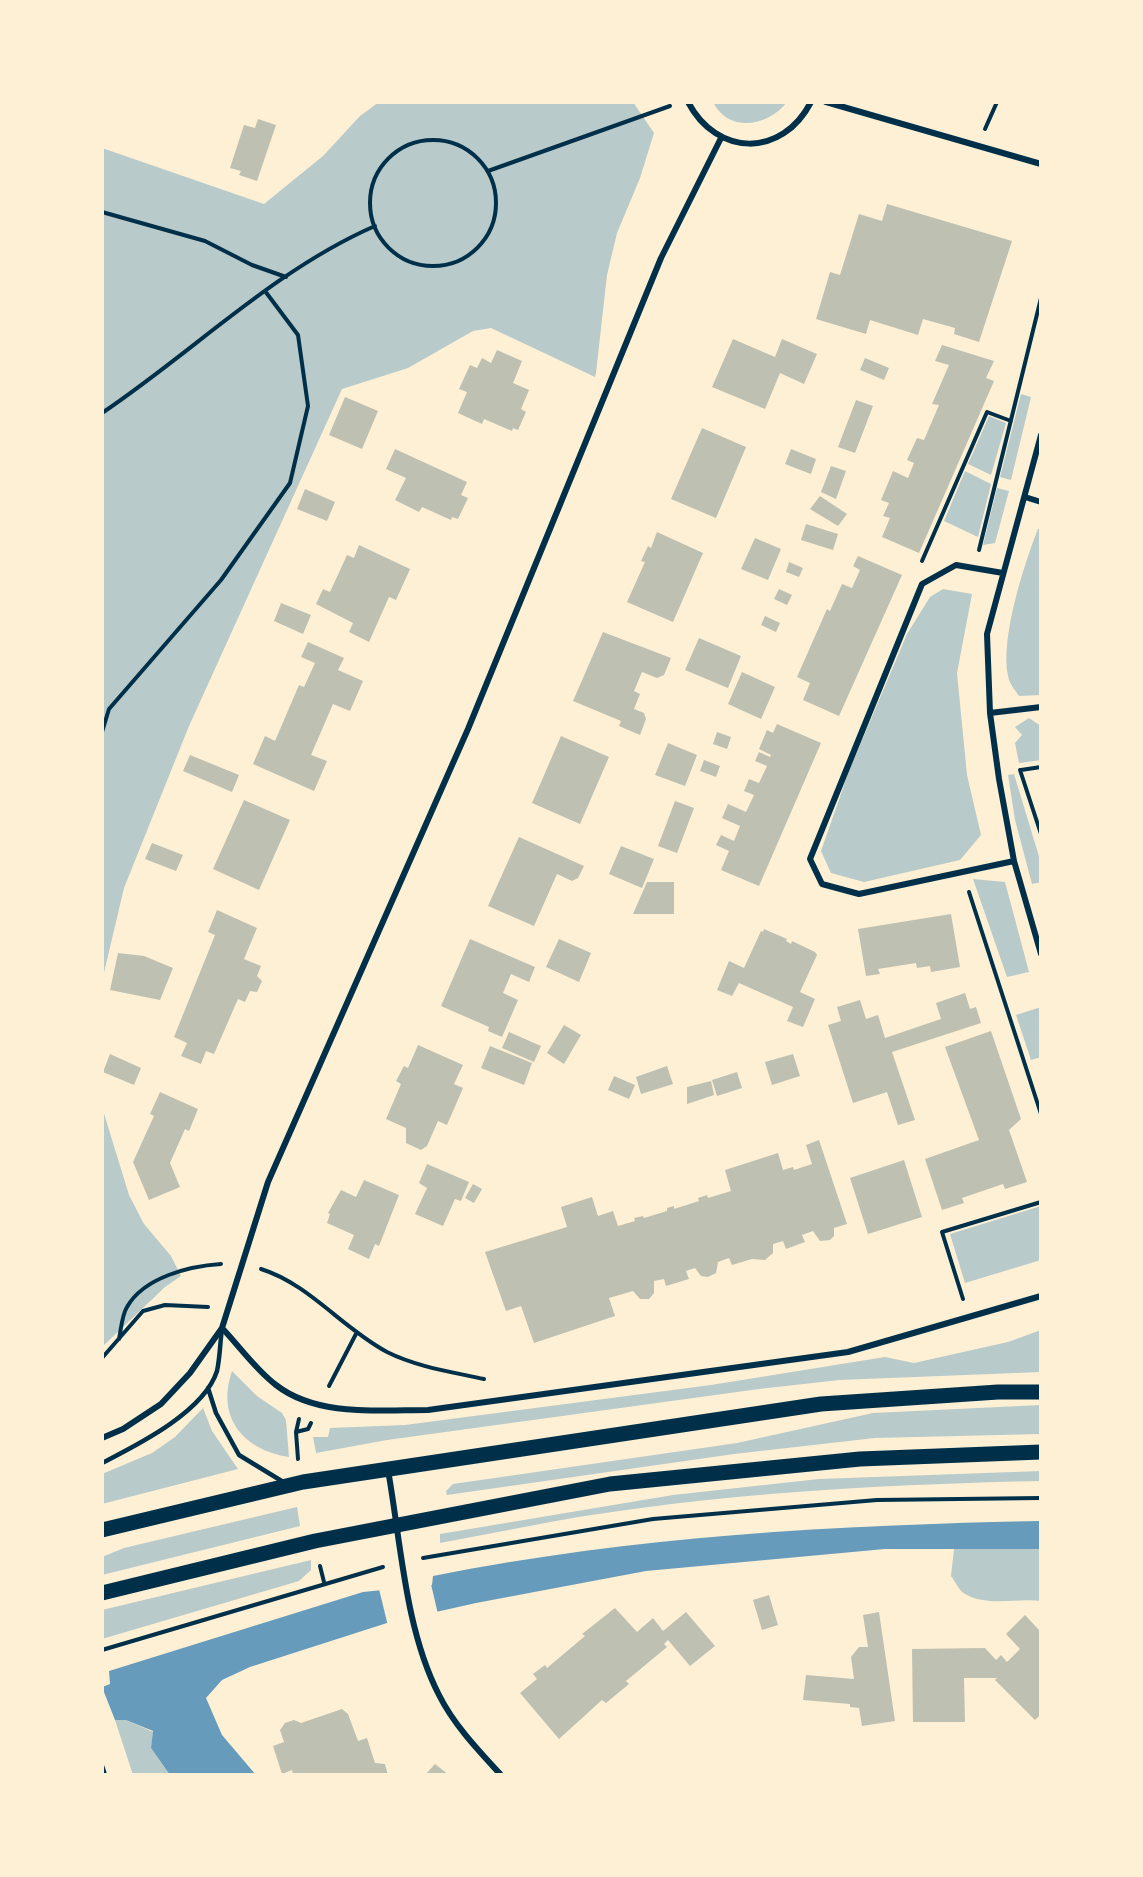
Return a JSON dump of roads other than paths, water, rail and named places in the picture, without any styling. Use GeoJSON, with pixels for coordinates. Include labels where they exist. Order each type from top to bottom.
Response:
{"type":"FeatureCollection","features":[{"type":"Feature","properties":{"kind":"main road"},"geometry":{"type":"LineString","coordinates":[[102,1530],[290,1486],[388,1468],[849,1401],[998,1392],[1041,1392]]}},
{"type":"Feature","properties":{"kind":"main road"},"geometry":{"type":"LineString","coordinates":[[102,1593],[315,1541],[610,1484],[860,1459],[1041,1452]]}},
{"type":"Feature","properties":{"kind":"street"},"geometry":{"type":"LineString","coordinates":[[688,102],[707,128],[721,138],[739,143],[758,143],[776,139],[792,129],[811,102]]}},
{"type":"Feature","properties":{"kind":"street"},"geometry":{"type":"LineString","coordinates":[[826,102],[1041,164]]}},
{"type":"Feature","properties":{"kind":"street"},"geometry":{"type":"LineString","coordinates":[[102,1438],[123,1429],[161,1404],[190,1373],[222,1328],[268,1182],[468,729],[661,258],[721,138]]}},
{"type":"Feature","properties":{"kind":"street"},"geometry":{"type":"LineString","coordinates":[[1041,435],[987,634],[990,713],[1014,861],[1041,954]]}},
{"type":"Feature","properties":{"kind":"street"},"geometry":{"type":"LineString","coordinates":[[1025,497],[1041,502]]}},
{"type":"Feature","properties":{"kind":"street"},"geometry":{"type":"LineString","coordinates":[[1003,573],[956,565],[922,584],[810,859],[822,884],[859,894],[1014,861]]}},
{"type":"Feature","properties":{"kind":"street"},"geometry":{"type":"LineString","coordinates":[[990,713],[1041,707]]}},
{"type":"Feature","properties":{"kind":"street"},"geometry":{"type":"LineString","coordinates":[[222,1328],[277,1386],[308,1402],[360,1410],[428,1410],[529,1398],[848,1352],[1041,1296]]}},
{"type":"Feature","properties":{"kind":"street"},"geometry":{"type":"LineString","coordinates":[[388,1468],[413,1622],[439,1694],[467,1738],[501,1775]]}},
{"type":"Feature","properties":{"kind":"lane"},"geometry":{"type":"LineString","coordinates":[[102,1463],[152,1438],[189,1408],[208,1388],[216,1371],[222,1328]]}},
{"type":"Feature","properties":{"kind":"lane"},"geometry":{"type":"LineString","coordinates":[[208,1388],[216,1413],[239,1455],[290,1486]]}},
{"type":"Feature","properties":{"kind":"lane"},"geometry":{"type":"LineString","coordinates":[[102,1766],[105,1775]]}},
{"type":"Feature","properties":{"kind":"water"},"geometry":{"type":"Polygon","coordinates":[[[1041,1521],[1041,1549],[885,1549],[646,1571],[476,1603],[387,1623],[250,1667],[222,1680],[206,1698],[222,1735],[256,1775],[170,1775],[151,1748],[153,1731],[126,1720],[115,1720],[102,1687],[110,1684],[109,1671],[363,1592],[432,1585],[433,1576],[508,1562],[660,1542],[736,1535],[888,1526],[1041,1521]]]}}]}
